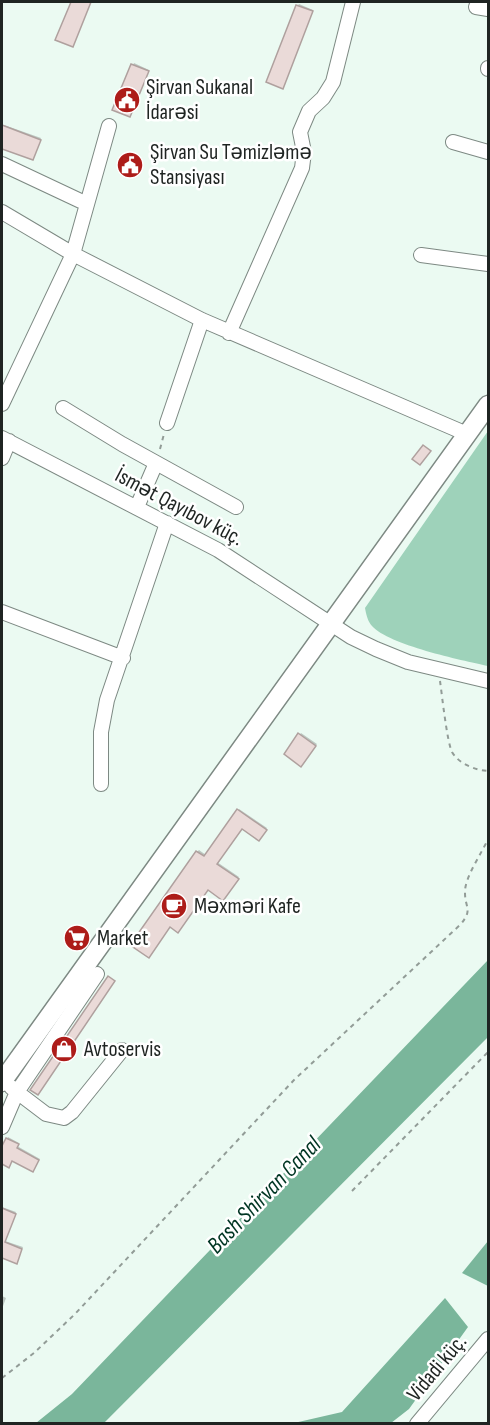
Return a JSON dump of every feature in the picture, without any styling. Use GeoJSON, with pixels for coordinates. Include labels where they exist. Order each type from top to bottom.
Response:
{"type":"FeatureCollection","features":[{"type":"Feature","properties":{"kind":"main road"},"geometry":{"type":"LineString","coordinates":[[2,1082],[489,405]]}},
{"type":"Feature","properties":{"kind":"street"},"geometry":{"type":"LineString","coordinates":[[229,333],[302,168],[304,152],[300,132],[309,111],[323,98],[333,82],[353,2]]}},
{"type":"Feature","properties":{"kind":"street"},"geometry":{"type":"LineString","coordinates":[[2,404],[73,254],[110,126]]}},
{"type":"Feature","properties":{"kind":"street"},"geometry":{"type":"LineString","coordinates":[[453,142],[489,152]]}},
{"type":"Feature","properties":{"kind":"street"},"geometry":{"type":"LineString","coordinates":[[2,164],[87,204]]}},
{"type":"Feature","properties":{"kind":"street"},"geometry":{"type":"LineString","coordinates":[[2,212],[73,254],[229,333],[467,434]]}},
{"type":"Feature","properties":{"kind":"street"},"geometry":{"type":"LineString","coordinates":[[421,255],[489,264]]}},
{"type":"Feature","properties":{"kind":"street"},"geometry":{"type":"LineString","coordinates":[[167,423],[202,320]]}},
{"type":"Feature","properties":{"kind":"street"},"geometry":{"type":"LineString","coordinates":[[63,408],[236,507]]}},
{"type":"Feature","properties":{"kind":"street"},"geometry":{"type":"LineString","coordinates":[[2,458],[5,440]]}},
{"type":"Feature","properties":{"kind":"street","name":"İsmət Qayıbov küç."},"geometry":{"type":"LineString","coordinates":[[5,440],[237,561],[331,624],[376,649],[408,662],[489,681]]}},
{"type":"Feature","properties":{"kind":"street"},"geometry":{"type":"LineString","coordinates":[[137,507],[156,463]]}},
{"type":"Feature","properties":{"kind":"street"},"geometry":{"type":"LineString","coordinates":[[101,784],[101,732],[107,700],[167,523]]}},
{"type":"Feature","properties":{"kind":"street"},"geometry":{"type":"LineString","coordinates":[[2,612],[123,658]]}},
{"type":"Feature","properties":{"kind":"street"},"geometry":{"type":"LineString","coordinates":[[2,1127],[17,1092],[97,975]]}},
{"type":"Feature","properties":{"kind":"street"},"geometry":{"type":"LineString","coordinates":[[2,1082],[46,1114],[64,1118],[72,1112],[122,1050]]}},
{"type":"Feature","properties":{"kind":"street","name":"Vidadi küç."},"geometry":{"type":"LineString","coordinates":[[424,1421],[489,1340]]}},
{"type":"Feature","properties":{"kind":"path"},"geometry":{"type":"LineString","coordinates":[[156,463],[167,423]]}},
{"type":"Feature","properties":{"kind":"path"},"geometry":{"type":"LineString","coordinates":[[438,669],[451,751],[461,762],[480,771],[489,771]]}},
{"type":"Feature","properties":{"kind":"path"},"geometry":{"type":"LineString","coordinates":[[2,1378],[34,1353],[75,1314],[294,1080],[461,924],[468,915],[464,894],[466,882],[489,839]]}},
{"type":"Feature","properties":{"kind":"path"},"geometry":{"type":"LineString","coordinates":[[352,1191],[489,1052]]}},
{"type":"Feature","properties":{"kind":"shaded area"},"geometry":{"type":"Polygon","coordinates":[[[488,431],[488,666],[426,651],[381,633],[368,620],[365,608],[488,431]]]}},
{"type":"Feature","properties":{"kind":"water","name":"Bash Shirvan Canal"},"geometry":{"type":"Polygon","coordinates":[[[488,960],[488,1037],[104,1423],[36,1423],[72,1394],[488,960]]]}},
{"type":"Feature","properties":{"kind":"water"},"geometry":{"type":"Polygon","coordinates":[[[488,1241],[488,1286],[462,1273],[488,1241]]]}},
{"type":"Feature","properties":{"kind":"water"},"geometry":{"type":"Polygon","coordinates":[[[445,1298],[468,1327],[409,1409],[391,1423],[294,1423],[342,1412],[445,1298]]]}},
{"type":"Feature","properties":{"kind":"building"},"geometry":{"type":"Polygon","coordinates":[[[71,2],[91,2],[73,47],[55,40],[71,2]]]}},
{"type":"Feature","properties":{"kind":"building"},"geometry":{"type":"Polygon","coordinates":[[[296,5],[313,11],[283,89],[266,82],[296,5]]]}},
{"type":"Feature","properties":{"kind":"building"},"geometry":{"type":"Polygon","coordinates":[[[131,64],[149,71],[130,117],[112,110],[131,64]]]}},
{"type":"Feature","properties":{"kind":"building"},"geometry":{"type":"Polygon","coordinates":[[[2,125],[41,140],[33,160],[2,149],[2,125]]]}},
{"type":"Feature","properties":{"kind":"building"},"geometry":{"type":"Polygon","coordinates":[[[423,445],[431,451],[420,465],[412,459],[423,445]]]}},
{"type":"Feature","properties":{"kind":"building"},"geometry":{"type":"Polygon","coordinates":[[[298,733],[316,746],[301,767],[284,754],[298,733]]]}},
{"type":"Feature","properties":{"kind":"building"},"geometry":{"type":"Polygon","coordinates":[[[237,809],[267,830],[259,841],[242,829],[217,864],[239,879],[223,901],[208,890],[178,933],[170,927],[149,958],[130,945],[196,851],[204,856],[237,809]]]}},
{"type":"Feature","properties":{"kind":"building"},"geometry":{"type":"Polygon","coordinates":[[[108,976],[115,981],[38,1095],[30,1090],[108,976]]]}},
{"type":"Feature","properties":{"kind":"building"},"geometry":{"type":"Polygon","coordinates":[[[6,1138],[19,1144],[17,1148],[39,1160],[33,1172],[12,1161],[9,1168],[2,1164],[2,1146],[6,1138]]]}},
{"type":"Feature","properties":{"kind":"building"},"geometry":{"type":"Polygon","coordinates":[[[2,1208],[16,1214],[5,1242],[22,1249],[17,1264],[2,1258],[2,1208]]]}},
{"type":"Feature","properties":{"kind":"place","name":"Şirvan Sukanal İdarəsi"},"geometry":{"type":"Point","coordinates":[127,100]}},
{"type":"Feature","properties":{"kind":"place","name":"Şirvan Su Təmizləmə Stansiyası"},"geometry":{"type":"Point","coordinates":[130,165]}},
{"type":"Feature","properties":{"kind":"place","name":"Məxməri Kafe"},"geometry":{"type":"Point","coordinates":[174,906]}},
{"type":"Feature","properties":{"kind":"place","name":"Market"},"geometry":{"type":"Point","coordinates":[77,938]}},
{"type":"Feature","properties":{"kind":"place","name":"Avtoservis"},"geometry":{"type":"Point","coordinates":[64,1049]}}]}
